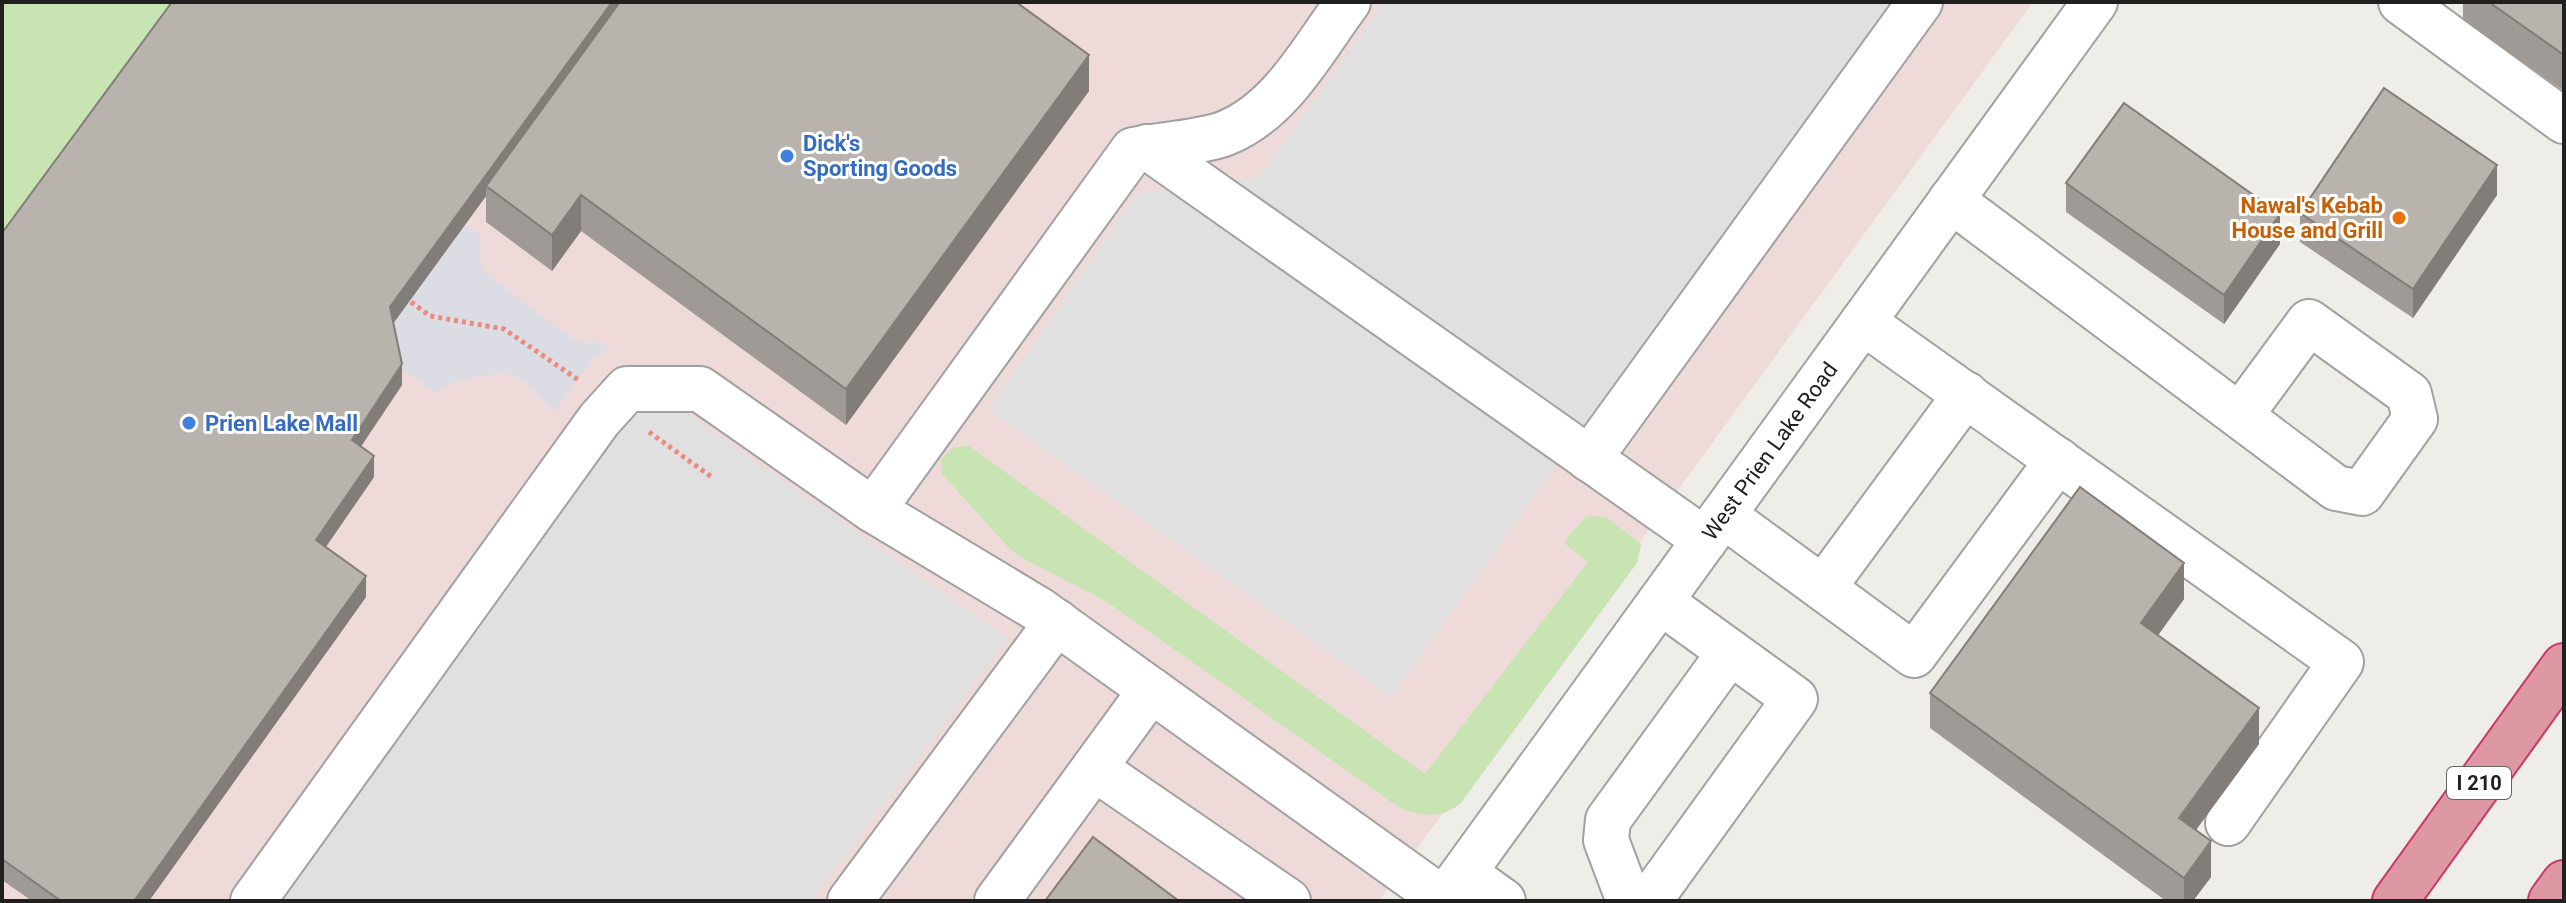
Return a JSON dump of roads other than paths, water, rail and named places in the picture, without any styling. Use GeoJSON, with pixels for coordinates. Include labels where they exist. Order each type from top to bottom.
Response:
{"type":"FeatureCollection","features":[{"type":"Feature","properties":{"kind":"highway","name":"I 210"},"geometry":{"type":"LineString","coordinates":[[2395,901],[2564,666]]}},
{"type":"Feature","properties":{"kind":"highway"},"geometry":{"type":"LineString","coordinates":[[2551,901],[2564,883]]}},
{"type":"Feature","properties":{"kind":"street"},"geometry":{"type":"LineString","coordinates":[[873,510],[1133,150],[1225,133],[1253,117],[1277,100],[1348,2]]}},
{"type":"Feature","properties":{"kind":"street"},"geometry":{"type":"LineString","coordinates":[[1589,459],[1920,2]]}},
{"type":"Feature","properties":{"kind":"street","name":"West Prien Lake Road"},"geometry":{"type":"LineString","coordinates":[[1450,891],[2095,2]]}},
{"type":"Feature","properties":{"kind":"street"},"geometry":{"type":"LineString","coordinates":[[2401,2],[2564,121]]}},
{"type":"Feature","properties":{"kind":"street"},"geometry":{"type":"LineString","coordinates":[[1147,147],[1589,459],[1823,588],[1914,655],[2058,460]]}},
{"type":"Feature","properties":{"kind":"street"},"geometry":{"type":"LineString","coordinates":[[1951,200],[2240,416]]}},
{"type":"Feature","properties":{"kind":"street"},"geometry":{"type":"LineString","coordinates":[[1863,322],[2341,662],[2228,823]]}},
{"type":"Feature","properties":{"kind":"street"},"geometry":{"type":"LineString","coordinates":[[253,901],[590,431],[627,389],[700,389],[873,510],[1057,622],[1151,690],[1450,891],[1503,901]]}},
{"type":"Feature","properties":{"kind":"street"},"geometry":{"type":"LineString","coordinates":[[1823,588],[1966,394]]}},
{"type":"Feature","properties":{"kind":"street"},"geometry":{"type":"LineString","coordinates":[[1649,901],[1795,699],[1661,602]]}},
{"type":"Feature","properties":{"kind":"street"},"geometry":{"type":"LineString","coordinates":[[850,901],[1057,622]]}},
{"type":"Feature","properties":{"kind":"street"},"geometry":{"type":"LineString","coordinates":[[1629,901],[1606,840],[1608,820],[1730,652]]}},
{"type":"Feature","properties":{"kind":"street"},"geometry":{"type":"LineString","coordinates":[[997,901],[1151,690]]}},
{"type":"Feature","properties":{"kind":"street"},"geometry":{"type":"LineString","coordinates":[[1094,768],[1288,901]]}},
{"type":"Feature","properties":{"kind":"place","name":"Dick's Sporting Goods"},"geometry":{"type":"Point","coordinates":[787,156]}},
{"type":"Feature","properties":{"kind":"place","name":"Nawal's Kebab House and Grill"},"geometry":{"type":"Point","coordinates":[2399,218]}},
{"type":"Feature","properties":{"kind":"place","name":"Prien Lake Mall"},"geometry":{"type":"Point","coordinates":[189,423]}}]}
